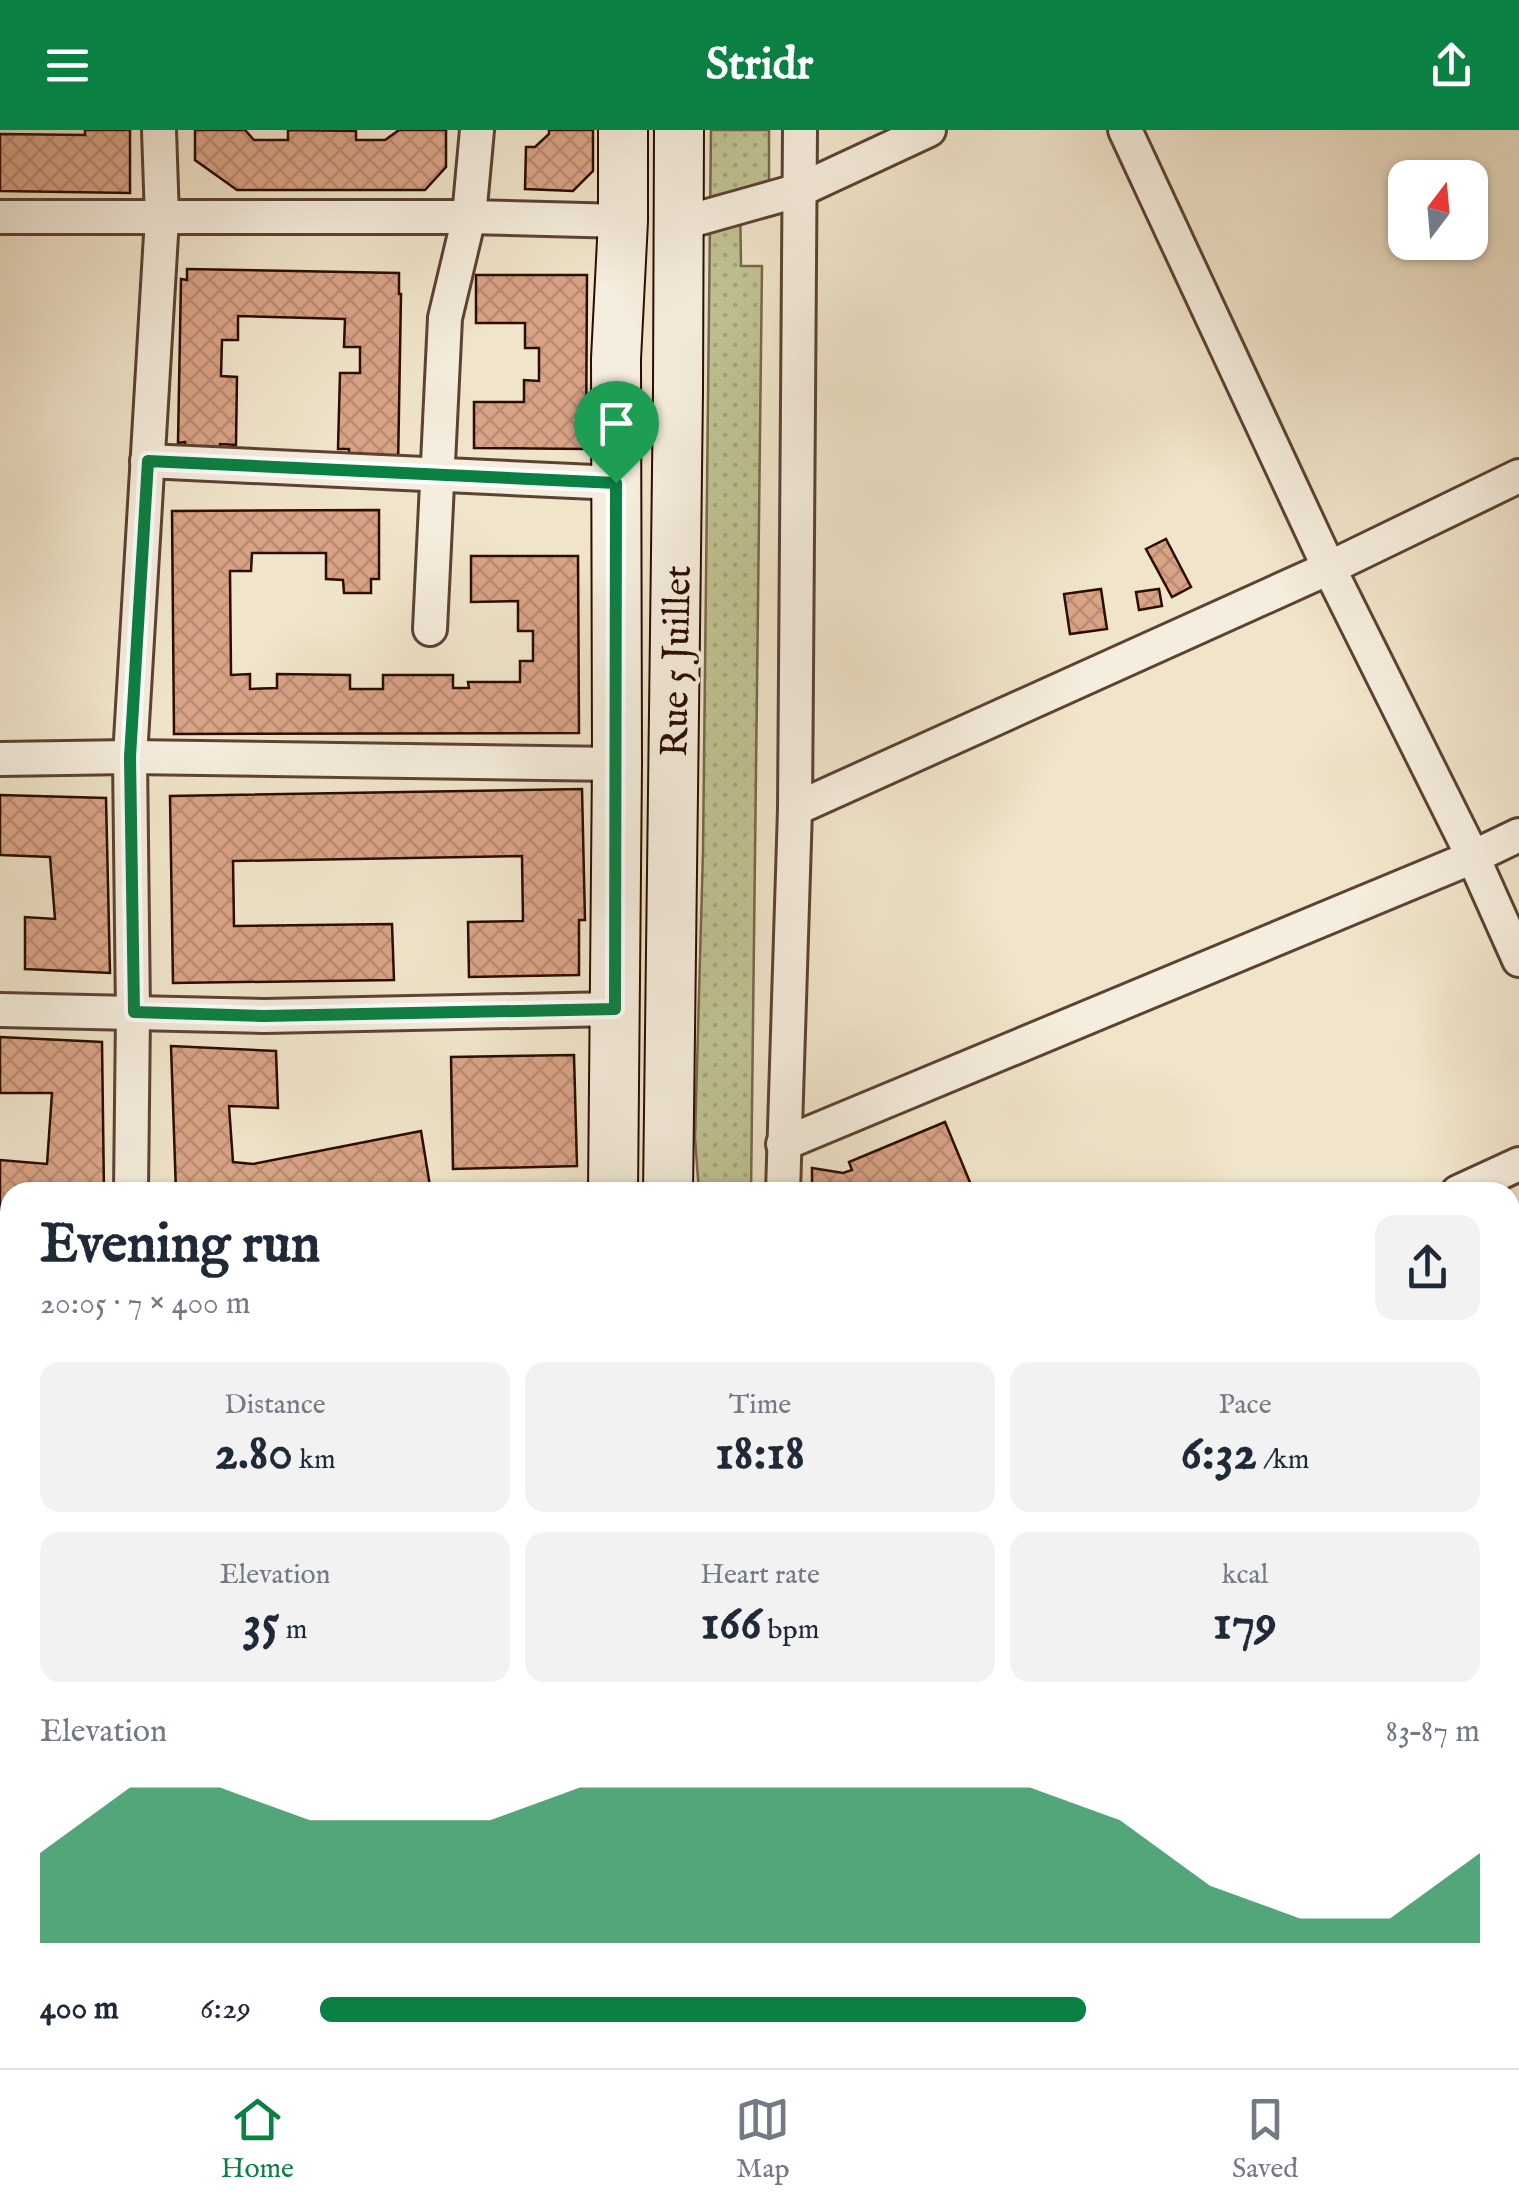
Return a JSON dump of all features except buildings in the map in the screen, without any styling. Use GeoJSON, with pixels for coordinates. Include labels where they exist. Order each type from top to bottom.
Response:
{"type":"FeatureCollection","features":[{"type":"Feature","properties":{"kind":"main road","name":"Rue 5 Juillet"},"geometry":{"type":"LineString","coordinates":[[613,1182],[616,358],[623,130]]}},
{"type":"Feature","properties":{"kind":"main road","name":"Rue 5 Juillet"},"geometry":{"type":"LineString","coordinates":[[668,1182],[680,130]]}},
{"type":"Feature","properties":{"kind":"street"},"geometry":{"type":"LineString","coordinates":[[131,1182],[134,1012],[130,757],[162,218],[159,130]]}},
{"type":"Feature","properties":{"kind":"street"},"geometry":{"type":"LineString","coordinates":[[430,629],[445,318],[469,218],[477,130]]}},
{"type":"Feature","properties":{"kind":"street"},"geometry":{"type":"LineString","coordinates":[[783,1182],[795,809],[800,130]]}},
{"type":"Feature","properties":{"kind":"street"},"geometry":{"type":"LineString","coordinates":[[679,224],[800,190],[929,130]]}},
{"type":"Feature","properties":{"kind":"street"},"geometry":{"type":"LineString","coordinates":[[1126,130],[1329,568],[1474,856],[1519,960]]}},
{"type":"Feature","properties":{"kind":"street"},"geometry":{"type":"LineString","coordinates":[[0,217],[623,221]]}},
{"type":"Feature","properties":{"kind":"street"},"geometry":{"type":"LineString","coordinates":[[148,461],[616,483]]}},
{"type":"Feature","properties":{"kind":"street"},"geometry":{"type":"LineString","coordinates":[[795,809],[1329,568],[1519,476]]}},
{"type":"Feature","properties":{"kind":"street"},"geometry":{"type":"LineString","coordinates":[[0,759],[130,757],[617,764]]}},
{"type":"Feature","properties":{"kind":"street"},"geometry":{"type":"LineString","coordinates":[[783,1144],[1519,835]]}},
{"type":"Feature","properties":{"kind":"street"},"geometry":{"type":"LineString","coordinates":[[0,1010],[264,1016],[615,1009]]}},
{"type":"Feature","properties":{"kind":"street"},"geometry":{"type":"LineString","coordinates":[[1480,1182],[1519,1164]]}},
{"type":"Feature","properties":{"kind":"green space"},"geometry":{"type":"Polygon","coordinates":[[[711,130],[769,130],[769,188],[740,189],[741,266],[762,266],[751,1182],[698,1182],[695,1138],[703,851],[711,130]]]}},
{"type":"Feature","properties":{"kind":"route"},"geometry":{"type":"LineString","coordinates":[[148,461],[616,483],[615,1009],[264,1016],[134,1012],[130,757],[148,461]]}}]}
